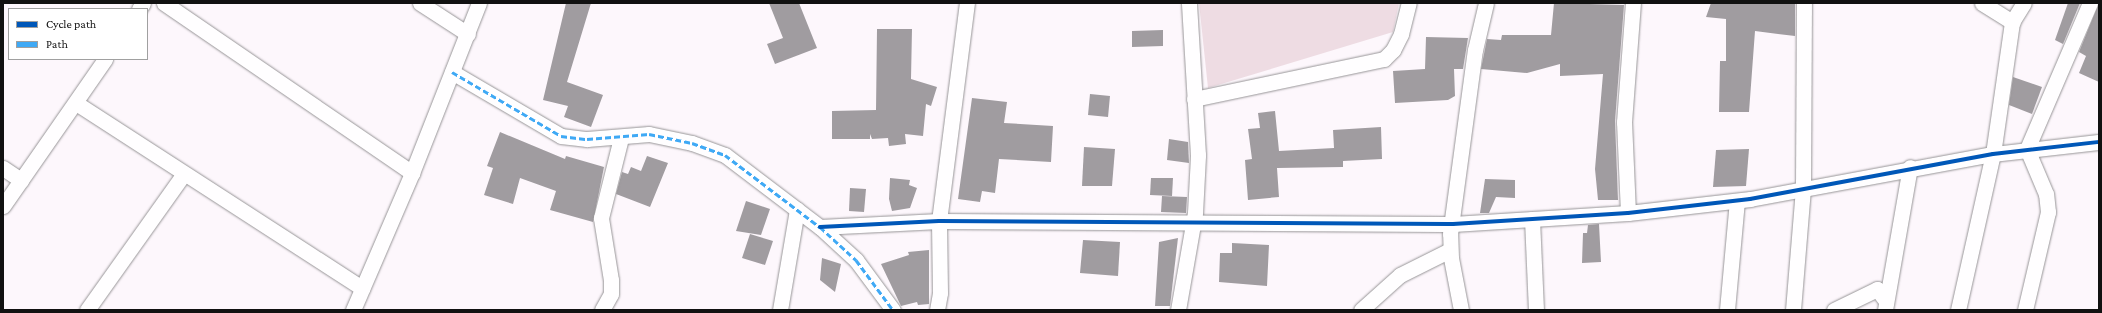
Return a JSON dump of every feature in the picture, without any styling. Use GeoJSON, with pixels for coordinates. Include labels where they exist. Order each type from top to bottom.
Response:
{"type":"FeatureCollection","features":[{"type":"Feature","properties":{"kind":"street"},"geometry":{"type":"LineString","coordinates":[[164,3],[412,173]]}},
{"type":"Feature","properties":{"kind":"street"},"geometry":{"type":"LineString","coordinates":[[420,3],[468,34]]}},
{"type":"Feature","properties":{"kind":"street"},"geometry":{"type":"LineString","coordinates":[[353,310],[412,173],[479,3]]}},
{"type":"Feature","properties":{"kind":"street"},"geometry":{"type":"LineString","coordinates":[[937,310],[940,293],[939,221],[967,3]]}},
{"type":"Feature","properties":{"kind":"street"},"geometry":{"type":"LineString","coordinates":[[1178,310],[1193,223],[1198,155],[1189,3]]}},
{"type":"Feature","properties":{"kind":"street"},"geometry":{"type":"LineString","coordinates":[[1194,99],[1384,59],[1393,50],[1402,34],[1409,3]]}},
{"type":"Feature","properties":{"kind":"street"},"geometry":{"type":"LineString","coordinates":[[1461,310],[1450,250],[1475,50],[1486,3]]}},
{"type":"Feature","properties":{"kind":"street"},"geometry":{"type":"LineString","coordinates":[[1628,213],[1624,122],[1632,3]]}},
{"type":"Feature","properties":{"kind":"street"},"geometry":{"type":"LineString","coordinates":[[1793,310],[1803,188],[1804,3]]}},
{"type":"Feature","properties":{"kind":"street"},"geometry":{"type":"LineString","coordinates":[[1982,3],[2012,22]]}},
{"type":"Feature","properties":{"kind":"street"},"geometry":{"type":"LineString","coordinates":[[1958,310],[1994,154],[2012,22],[2024,3]]}},
{"type":"Feature","properties":{"kind":"street"},"geometry":{"type":"LineString","coordinates":[[2025,310],[2048,212],[2046,194],[2027,149],[2090,3]]}},
{"type":"Feature","properties":{"kind":"street"},"geometry":{"type":"LineString","coordinates":[[3,206],[76,103],[104,60]]}},
{"type":"Feature","properties":{"kind":"street"},"geometry":{"type":"LineString","coordinates":[[452,72],[561,136],[587,139],[621,138],[649,134],[692,143],[725,155],[820,227],[856,260],[893,310]]}},
{"type":"Feature","properties":{"kind":"street"},"geometry":{"type":"LineString","coordinates":[[76,103],[183,175],[362,288]]}},
{"type":"Feature","properties":{"kind":"street"},"geometry":{"type":"LineString","coordinates":[[602,310],[611,294],[612,280],[601,218],[621,138]]}},
{"type":"Feature","properties":{"kind":"street"},"geometry":{"type":"LineString","coordinates":[[820,227],[939,221],[1453,224],[1628,213],[1737,201],[1910,167],[2027,149],[2099,142]]}},
{"type":"Feature","properties":{"kind":"street"},"geometry":{"type":"LineString","coordinates":[[1885,306],[1910,167]]}},
{"type":"Feature","properties":{"kind":"street"},"geometry":{"type":"LineString","coordinates":[[3,168],[21,180]]}},
{"type":"Feature","properties":{"kind":"street"},"geometry":{"type":"LineString","coordinates":[[87,310],[183,175]]}},
{"type":"Feature","properties":{"kind":"street"},"geometry":{"type":"LineString","coordinates":[[1727,310],[1737,201]]}},
{"type":"Feature","properties":{"kind":"street"},"geometry":{"type":"LineString","coordinates":[[780,310],[797,209]]}},
{"type":"Feature","properties":{"kind":"street"},"geometry":{"type":"LineString","coordinates":[[1532,219],[1536,310]]}},
{"type":"Feature","properties":{"kind":"street"},"geometry":{"type":"LineString","coordinates":[[1361,310],[1400,276],[1450,250]]}},
{"type":"Feature","properties":{"kind":"street"},"geometry":{"type":"LineString","coordinates":[[1834,310],[1877,289],[1885,306]]}},
{"type":"Feature","properties":{"kind":"shaded area"},"geometry":{"type":"Polygon","coordinates":[[[1199,3],[1399,3],[1393,32],[1208,88],[1199,3]]]}},
{"type":"Feature","properties":{"kind":"building"},"geometry":{"type":"Polygon","coordinates":[[[566,3],[591,3],[567,82],[603,95],[591,127],[564,117],[568,106],[543,100],[566,3]]]}},
{"type":"Feature","properties":{"kind":"building"},"geometry":{"type":"Polygon","coordinates":[[[769,3],[799,3],[817,48],[775,64],[767,44],[783,38],[769,3]]]}},
{"type":"Feature","properties":{"kind":"building"},"geometry":{"type":"Polygon","coordinates":[[[1554,3],[1624,5],[1615,121],[1618,200],[1598,200],[1595,169],[1603,74],[1560,76],[1560,64],[1527,73],[1481,69],[1487,39],[1501,40],[1502,35],[1551,35],[1554,3]]]}},
{"type":"Feature","properties":{"kind":"building"},"geometry":{"type":"Polygon","coordinates":[[[1711,3],[1795,3],[1795,36],[1755,31],[1749,112],[1719,112],[1720,61],[1726,61],[1726,19],[1706,17],[1711,3]]]}},
{"type":"Feature","properties":{"kind":"building"},"geometry":{"type":"Polygon","coordinates":[[[2068,3],[2080,3],[2063,44],[2055,40],[2068,3]]]}},
{"type":"Feature","properties":{"kind":"building"},"geometry":{"type":"Polygon","coordinates":[[[2099,3],[2099,82],[2079,73],[2086,56],[2079,52],[2099,3]]]}},
{"type":"Feature","properties":{"kind":"building"},"geometry":{"type":"Polygon","coordinates":[[[877,29],[912,29],[911,79],[937,87],[931,106],[926,104],[923,136],[905,134],[906,144],[889,146],[888,138],[872,139],[870,134],[870,139],[832,139],[832,111],[876,110],[877,29]]]}},
{"type":"Feature","properties":{"kind":"building"},"geometry":{"type":"Polygon","coordinates":[[[1163,30],[1163,46],[1132,47],[1132,31],[1163,30]]]}},
{"type":"Feature","properties":{"kind":"building"},"geometry":{"type":"Polygon","coordinates":[[[1426,37],[1468,38],[1463,69],[1454,69],[1455,96],[1448,100],[1395,103],[1393,71],[1425,69],[1426,37]]]}},
{"type":"Feature","properties":{"kind":"building"},"geometry":{"type":"Polygon","coordinates":[[[2013,77],[2042,87],[2032,114],[2009,105],[2013,77]]]}},
{"type":"Feature","properties":{"kind":"building"},"geometry":{"type":"Polygon","coordinates":[[[1090,94],[1110,96],[1108,117],[1088,115],[1090,94]]]}},
{"type":"Feature","properties":{"kind":"building"},"geometry":{"type":"Polygon","coordinates":[[[972,98],[1007,102],[1004,123],[1053,126],[1051,162],[999,159],[995,193],[982,191],[980,202],[958,199],[972,98]]]}},
{"type":"Feature","properties":{"kind":"building"},"geometry":{"type":"Polygon","coordinates":[[[1275,111],[1279,151],[1334,148],[1333,130],[1381,127],[1382,159],[1343,161],[1343,167],[1277,168],[1279,197],[1248,200],[1245,160],[1252,159],[1248,129],[1260,128],[1258,113],[1275,111]]]}},
{"type":"Feature","properties":{"kind":"building"},"geometry":{"type":"Polygon","coordinates":[[[500,132],[565,159],[566,156],[604,167],[593,222],[550,210],[556,191],[520,178],[513,204],[484,195],[493,168],[487,166],[500,132]]]}},
{"type":"Feature","properties":{"kind":"building"},"geometry":{"type":"Polygon","coordinates":[[[1169,139],[1188,142],[1189,163],[1167,160],[1169,139]]]}},
{"type":"Feature","properties":{"kind":"building"},"geometry":{"type":"Polygon","coordinates":[[[1084,147],[1115,149],[1112,186],[1082,186],[1084,147]]]}},
{"type":"Feature","properties":{"kind":"building"},"geometry":{"type":"Polygon","coordinates":[[[1749,149],[1746,186],[1713,187],[1716,150],[1749,149]]]}},
{"type":"Feature","properties":{"kind":"building"},"geometry":{"type":"Polygon","coordinates":[[[647,156],[668,163],[650,207],[616,194],[622,172],[628,174],[631,167],[641,171],[647,156]]]}},
{"type":"Feature","properties":{"kind":"building"},"geometry":{"type":"Polygon","coordinates":[[[890,178],[910,180],[909,185],[917,188],[910,208],[892,211],[889,199],[890,178]]]}},
{"type":"Feature","properties":{"kind":"building"},"geometry":{"type":"Polygon","coordinates":[[[1151,178],[1173,178],[1172,196],[1150,195],[1151,178]]]}},
{"type":"Feature","properties":{"kind":"building"},"geometry":{"type":"Polygon","coordinates":[[[1485,179],[1515,180],[1515,198],[1496,197],[1489,213],[1480,213],[1485,179]]]}},
{"type":"Feature","properties":{"kind":"building"},"geometry":{"type":"Polygon","coordinates":[[[850,188],[866,189],[864,212],[849,211],[850,188]]]}},
{"type":"Feature","properties":{"kind":"building"},"geometry":{"type":"Polygon","coordinates":[[[1162,196],[1187,197],[1186,213],[1161,212],[1162,196]]]}},
{"type":"Feature","properties":{"kind":"building"},"geometry":{"type":"Polygon","coordinates":[[[746,201],[770,209],[761,235],[736,231],[746,201]]]}},
{"type":"Feature","properties":{"kind":"building"},"geometry":{"type":"Polygon","coordinates":[[[1599,224],[1601,262],[1582,263],[1583,233],[1587,233],[1588,225],[1599,224]]]}},
{"type":"Feature","properties":{"kind":"building"},"geometry":{"type":"Polygon","coordinates":[[[750,234],[773,241],[765,265],[742,258],[750,234]]]}},
{"type":"Feature","properties":{"kind":"building"},"geometry":{"type":"Polygon","coordinates":[[[1178,238],[1170,306],[1155,306],[1159,242],[1178,238]]]}},
{"type":"Feature","properties":{"kind":"building"},"geometry":{"type":"Polygon","coordinates":[[[1083,240],[1120,242],[1118,276],[1080,273],[1083,240]]]}},
{"type":"Feature","properties":{"kind":"building"},"geometry":{"type":"Polygon","coordinates":[[[1232,243],[1269,245],[1267,286],[1219,282],[1220,253],[1232,253],[1232,243]]]}},
{"type":"Feature","properties":{"kind":"building"},"geometry":{"type":"Polygon","coordinates":[[[929,250],[929,304],[918,305],[917,302],[901,306],[881,264],[909,255],[908,252],[929,250]]]}},
{"type":"Feature","properties":{"kind":"building"},"geometry":{"type":"Polygon","coordinates":[[[822,258],[841,264],[835,292],[820,280],[822,258]]]}},
{"type":"Feature","properties":{"kind":"marked path"},"geometry":{"type":"LineString","coordinates":[[452,72],[561,136],[587,139],[649,134],[692,143],[725,155],[820,227],[856,260],[893,310]]}},
{"type":"Feature","properties":{"kind":"cycle path"},"geometry":{"type":"LineString","coordinates":[[820,227],[939,221],[1453,224],[1628,213],[1750,199],[1993,154],[2099,142]]}}]}
